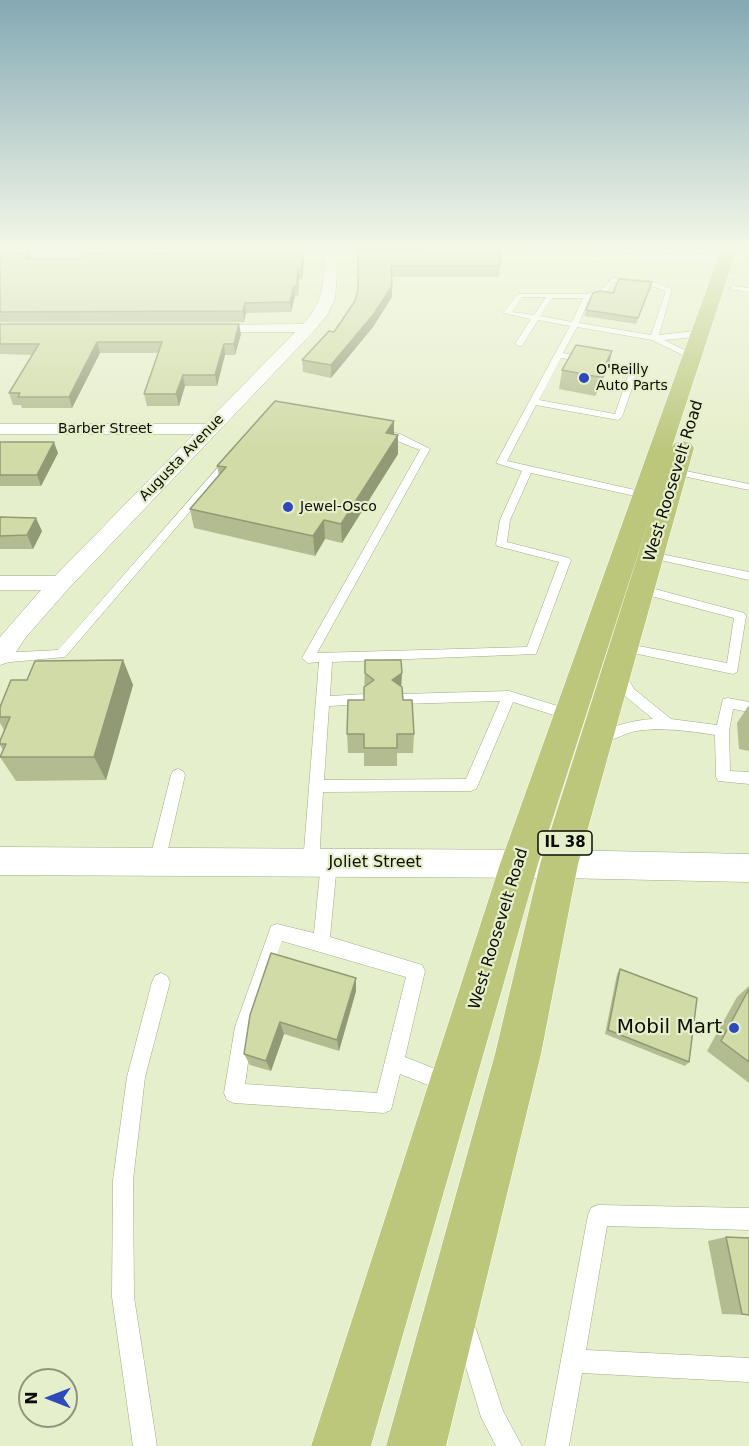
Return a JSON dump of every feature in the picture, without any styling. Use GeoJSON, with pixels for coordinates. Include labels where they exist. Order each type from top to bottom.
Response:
{"type":"FeatureCollection","features":[{"type":"Feature","properties":{"kind":"main road","name":"West Roosevelt Road"},"geometry":{"type":"LineString","coordinates":[[416,1446],[518,1053],[539,864],[569,715],[700,332],[710,314]]}},
{"type":"Feature","properties":{"kind":"main road","name":"West Roosevelt Road"},"geometry":{"type":"LineString","coordinates":[[340,1446],[451,1085],[539,864],[596,739],[722,314]]}},
{"type":"Feature","properties":{"kind":"street","name":"Augusta Avenue"},"geometry":{"type":"LineString","coordinates":[[0,657],[17,631],[61,583],[320,314]]}},
{"type":"Feature","properties":{"kind":"street"},"geometry":{"type":"LineString","coordinates":[[190,328],[309,328]]}},
{"type":"Feature","properties":{"kind":"street","name":"Barber Street"},"geometry":{"type":"LineString","coordinates":[[0,429],[211,429]]}},
{"type":"Feature","properties":{"kind":"street"},"geometry":{"type":"LineString","coordinates":[[0,583],[61,583]]}},
{"type":"Feature","properties":{"kind":"street","name":"Joliet Street"},"geometry":{"type":"LineString","coordinates":[[0,861],[539,864],[749,868]]}},
{"type":"Feature","properties":{"kind":"lane"},"geometry":{"type":"LineString","coordinates":[[516,314],[654,338],[685,336],[700,332]]}},
{"type":"Feature","properties":{"kind":"lane"},"geometry":{"type":"LineString","coordinates":[[519,344],[538,314]]}},
{"type":"Feature","properties":{"kind":"lane"},"geometry":{"type":"LineString","coordinates":[[579,314],[501,463],[644,495]]}},
{"type":"Feature","properties":{"kind":"lane"},"geometry":{"type":"LineString","coordinates":[[654,338],[662,314]]}},
{"type":"Feature","properties":{"kind":"lane"},"geometry":{"type":"LineString","coordinates":[[654,338],[692,356]]}},
{"type":"Feature","properties":{"kind":"lane"},"geometry":{"type":"LineString","coordinates":[[534,402],[618,417],[636,368],[559,355]]}},
{"type":"Feature","properties":{"kind":"lane"},"geometry":{"type":"LineString","coordinates":[[374,432],[397,436],[425,449],[308,658],[532,651],[565,560],[501,544],[505,520],[528,469]]}},
{"type":"Feature","properties":{"kind":"lane"},"geometry":{"type":"LineString","coordinates":[[0,657],[61,654],[239,449]]}},
{"type":"Feature","properties":{"kind":"lane"},"geometry":{"type":"LineString","coordinates":[[676,472],[749,487]]}},
{"type":"Feature","properties":{"kind":"lane"},"geometry":{"type":"LineString","coordinates":[[646,572],[749,576]]}},
{"type":"Feature","properties":{"kind":"lane"},"geometry":{"type":"LineString","coordinates":[[646,572],[740,616],[733,669],[620,658],[629,692],[666,722]]}},
{"type":"Feature","properties":{"kind":"lane"},"geometry":{"type":"LineString","coordinates":[[321,943],[317,786],[326,658]]}},
{"type":"Feature","properties":{"kind":"lane"},"geometry":{"type":"LineString","coordinates":[[317,786],[471,785],[509,696]]}},
{"type":"Feature","properties":{"kind":"lane"},"geometry":{"type":"LineString","coordinates":[[401,699],[509,696],[569,715]]}},
{"type":"Feature","properties":{"kind":"lane"},"geometry":{"type":"LineString","coordinates":[[323,701],[365,699]]}},
{"type":"Feature","properties":{"kind":"lane"},"geometry":{"type":"LineString","coordinates":[[749,707],[728,703],[722,731],[723,777],[749,778]]}},
{"type":"Feature","properties":{"kind":"lane"},"geometry":{"type":"LineString","coordinates":[[596,739],[614,731],[666,722],[722,731]]}},
{"type":"Feature","properties":{"kind":"lane"},"geometry":{"type":"LineString","coordinates":[[157,862],[178,775]]}},
{"type":"Feature","properties":{"kind":"lane"},"geometry":{"type":"LineString","coordinates":[[277,933],[321,943],[416,971],[394,1062],[384,1103],[234,1093],[244,1027],[277,933]]}},
{"type":"Feature","properties":{"kind":"lane"},"geometry":{"type":"LineString","coordinates":[[145,1446],[123,1297],[123,1180],[136,1077],[161,982]]}},
{"type":"Feature","properties":{"kind":"lane"},"geometry":{"type":"LineString","coordinates":[[394,1062],[451,1085]]}},
{"type":"Feature","properties":{"kind":"lane"},"geometry":{"type":"LineString","coordinates":[[557,1446],[598,1215],[749,1219]]}},
{"type":"Feature","properties":{"kind":"lane"},"geometry":{"type":"LineString","coordinates":[[456,1292],[476,1368],[493,1417],[510,1446]]}},
{"type":"Feature","properties":{"kind":"lane"},"geometry":{"type":"LineString","coordinates":[[572,1361],[749,1370]]}},
{"type":"Feature","properties":{"kind":"building"},"geometry":{"type":"Polygon","coordinates":[[[346,314],[373,314],[331,365],[302,360],[329,331],[334,332],[346,314]]]}},
{"type":"Feature","properties":{"kind":"building"},"geometry":{"type":"Polygon","coordinates":[[[615,314],[639,314],[638,318],[615,314]]]}},
{"type":"Feature","properties":{"kind":"building"},"geometry":{"type":"Polygon","coordinates":[[[0,324],[239,324],[234,344],[224,344],[215,375],[183,375],[176,394],[144,394],[162,342],[97,342],[69,397],[18,397],[20,393],[9,393],[39,344],[0,344],[0,324]]]}},
{"type":"Feature","properties":{"kind":"building"},"geometry":{"type":"Polygon","coordinates":[[[576,345],[612,351],[599,377],[562,370],[576,345]]]}},
{"type":"Feature","properties":{"kind":"building","name":"Jewel-Osco"},"geometry":{"type":"Polygon","coordinates":[[[275,401],[394,421],[386,433],[398,435],[341,524],[324,520],[313,536],[190,509],[226,467],[217,466],[275,401]]]}},
{"type":"Feature","properties":{"kind":"building"},"geometry":{"type":"Polygon","coordinates":[[[0,442],[54,442],[37,475],[0,475],[0,442]]]}},
{"type":"Feature","properties":{"kind":"building"},"geometry":{"type":"Polygon","coordinates":[[[0,517],[36,518],[27,535],[0,536],[0,517]]]}},
{"type":"Feature","properties":{"kind":"building"},"geometry":{"type":"Polygon","coordinates":[[[123,660],[94,757],[0,757],[6,744],[0,744],[0,741],[10,717],[0,717],[0,707],[11,680],[27,680],[35,661],[123,660]]]}},
{"type":"Feature","properties":{"kind":"building"},"geometry":{"type":"Polygon","coordinates":[[[365,660],[401,660],[402,673],[392,680],[402,687],[403,700],[412,700],[414,734],[397,734],[397,748],[364,748],[364,734],[347,734],[348,700],[364,700],[364,687],[374,680],[365,673],[365,660]]]}},
{"type":"Feature","properties":{"kind":"building"},"geometry":{"type":"Polygon","coordinates":[[[271,953],[356,978],[337,1040],[280,1022],[266,1061],[244,1054],[250,1015],[271,953]]]}},
{"type":"Feature","properties":{"kind":"building"},"geometry":{"type":"Polygon","coordinates":[[[620,969],[697,998],[689,1062],[608,1030],[620,969]]]}},
{"type":"Feature","properties":{"kind":"building"},"geometry":{"type":"Polygon","coordinates":[[[749,989],[749,1062],[721,1041],[749,989]]]}},
{"type":"Feature","properties":{"kind":"building"},"geometry":{"type":"Polygon","coordinates":[[[726,1237],[749,1238],[749,1315],[742,1314],[726,1237]]]}},
{"type":"Feature","properties":{"kind":"place","name":"O'Reilly Auto Parts"},"geometry":{"type":"Point","coordinates":[584,378]}},
{"type":"Feature","properties":{"kind":"place","name":"Jewel-Osco"},"geometry":{"type":"Point","coordinates":[288,507]}},
{"type":"Feature","properties":{"kind":"place","name":"Mobil Mart"},"geometry":{"type":"Point","coordinates":[734,1028]}}]}
